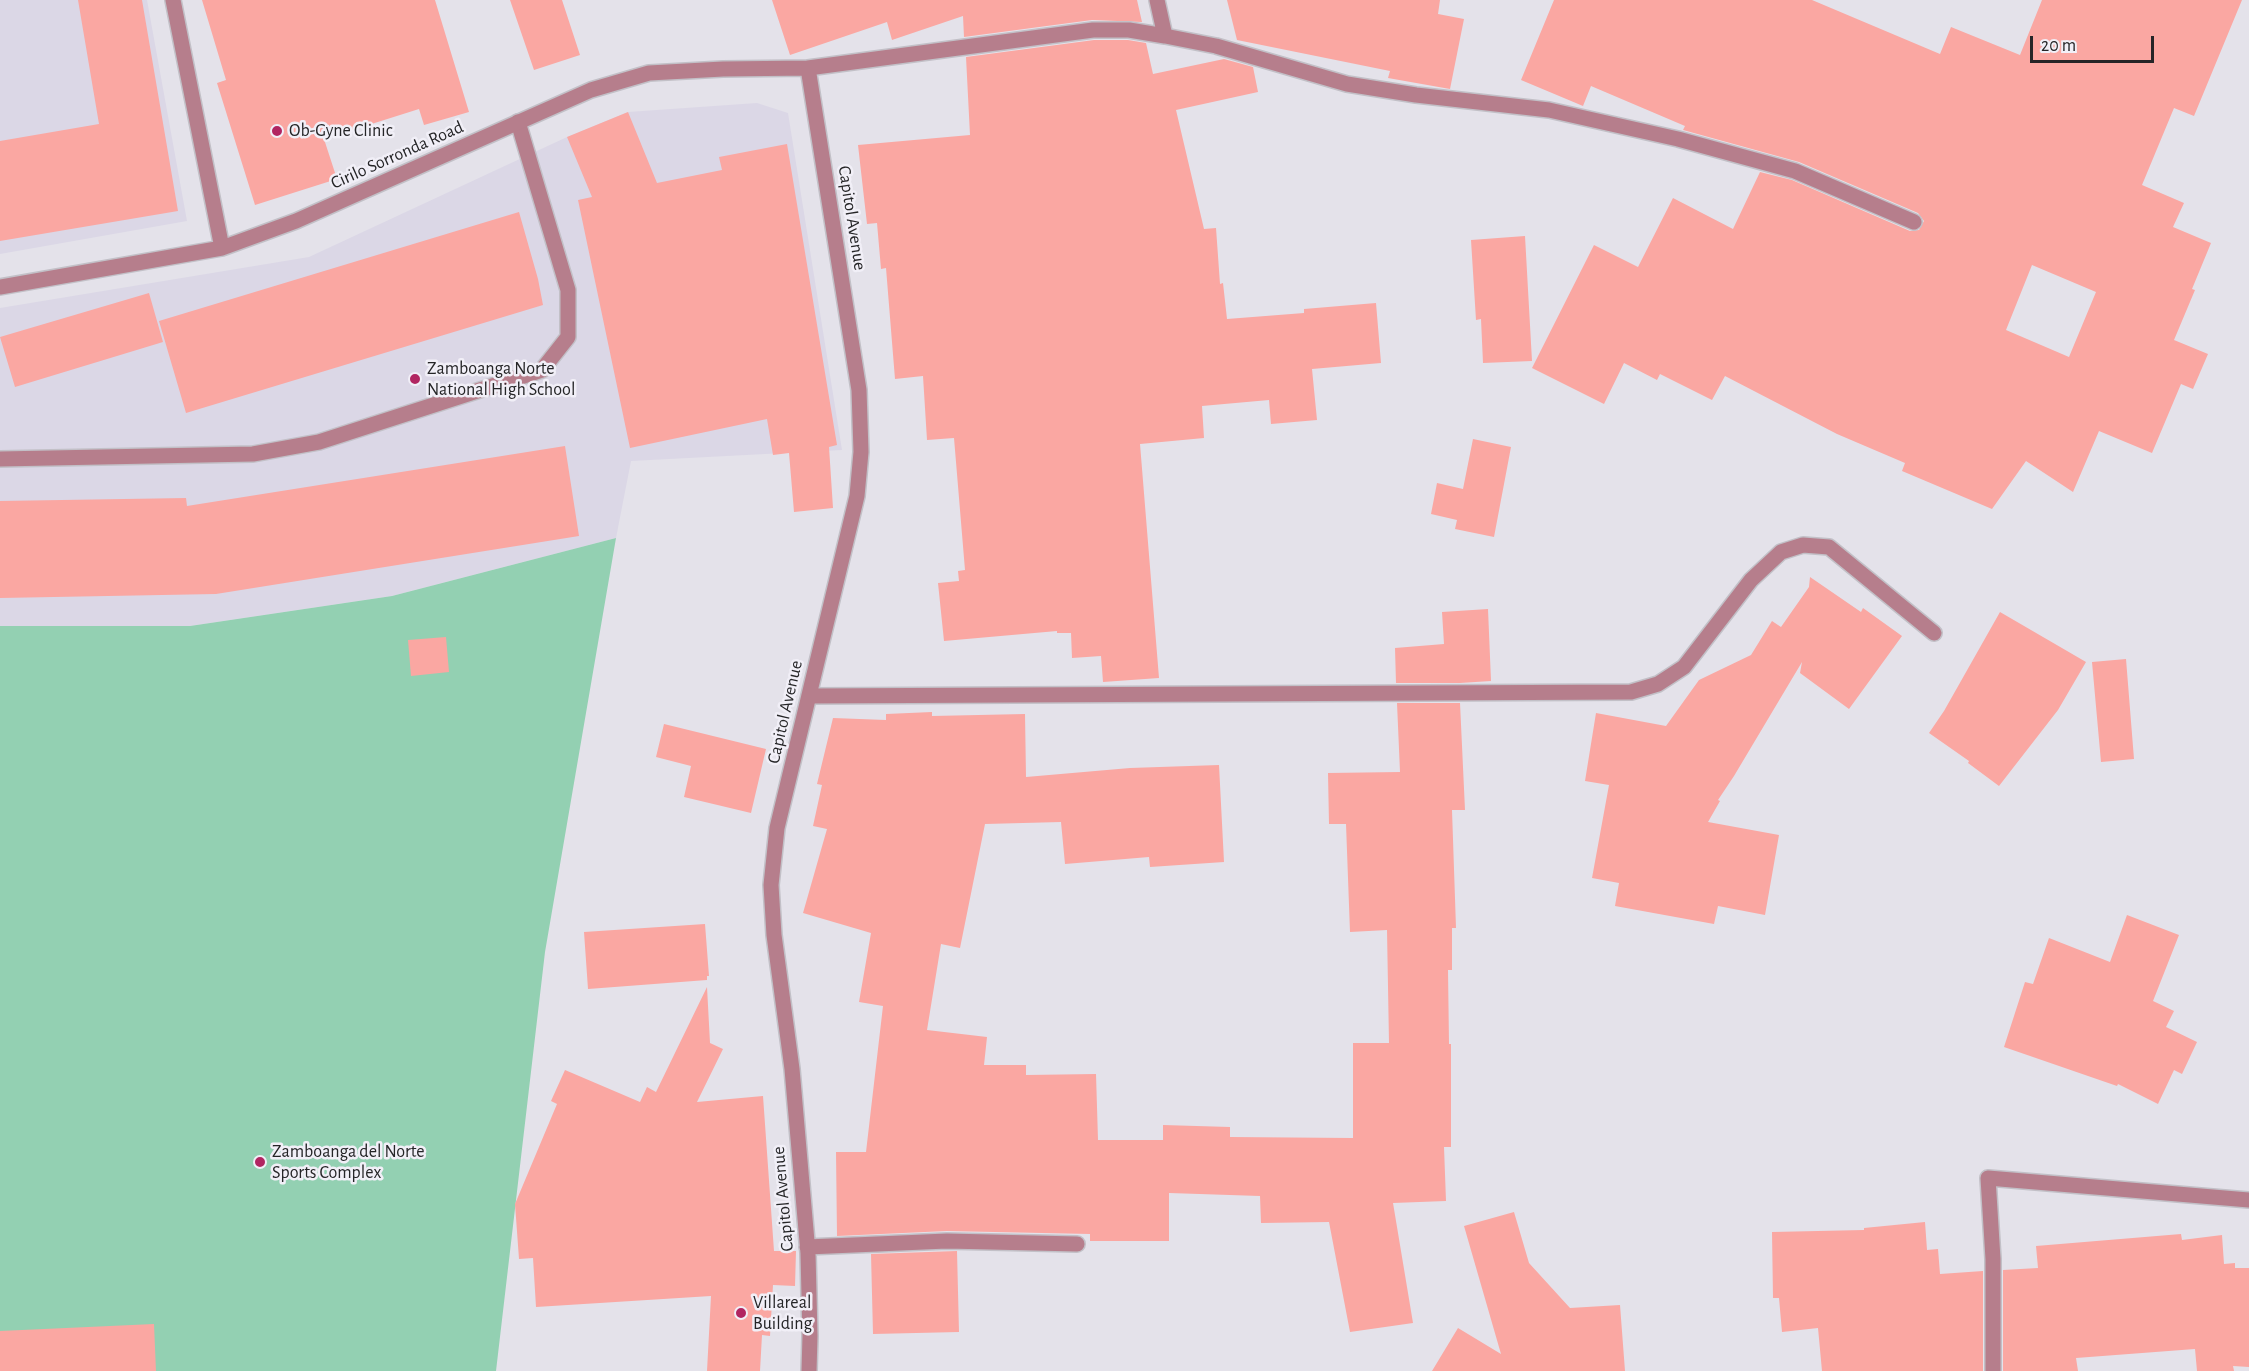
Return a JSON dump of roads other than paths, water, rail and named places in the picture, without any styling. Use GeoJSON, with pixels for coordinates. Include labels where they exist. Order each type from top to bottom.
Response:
{"type":"FeatureCollection","features":[{"type":"Feature","properties":{"kind":"street"},"geometry":{"type":"LineString","coordinates":[[173,0],[222,248]]}},
{"type":"Feature","properties":{"kind":"street"},"geometry":{"type":"LineString","coordinates":[[1157,0],[1165,36]]}},
{"type":"Feature","properties":{"kind":"street","name":"Cirilo Sorronda Road"},"geometry":{"type":"LineString","coordinates":[[0,287],[222,248],[296,221],[591,90],[649,74],[723,69],[808,68],[1093,30],[1129,30],[1165,36],[1216,46],[1347,84],[1416,95],[1550,110],[1678,139],[1796,171],[1914,222]]}},
{"type":"Feature","properties":{"kind":"street","name":"Capitol Avenue"},"geometry":{"type":"LineString","coordinates":[[808,68],[859,390],[861,452],[856,496],[777,828],[771,885],[774,935],[792,1069],[807,1247],[809,1371]]}},
{"type":"Feature","properties":{"kind":"street"},"geometry":{"type":"LineString","coordinates":[[0,459],[253,454],[319,442],[542,370],[568,337],[568,290],[518,122]]}},
{"type":"Feature","properties":{"kind":"street"},"geometry":{"type":"LineString","coordinates":[[809,696],[1631,692],[1658,684],[1684,667],[1751,580],[1780,552],[1803,545],[1829,547],[1934,633]]}},
{"type":"Feature","properties":{"kind":"street"},"geometry":{"type":"LineString","coordinates":[[1993,1371],[1993,1259],[1988,1178],[2249,1200]]}},
{"type":"Feature","properties":{"kind":"street"},"geometry":{"type":"LineString","coordinates":[[807,1247],[947,1241],[1077,1244]]}},
{"type":"Feature","properties":{"kind":"place","name":"Ob-Gyne Clinic"},"geometry":{"type":"Point","coordinates":[277,131]}},
{"type":"Feature","properties":{"kind":"place","name":"Zamboanga Norte National High School"},"geometry":{"type":"Point","coordinates":[415,379]}},
{"type":"Feature","properties":{"kind":"place","name":"Zamboanga del Norte Sports Complex"},"geometry":{"type":"Point","coordinates":[260,1162]}},
{"type":"Feature","properties":{"kind":"place","name":"Villareal Building"},"geometry":{"type":"Point","coordinates":[741,1313]}}]}
